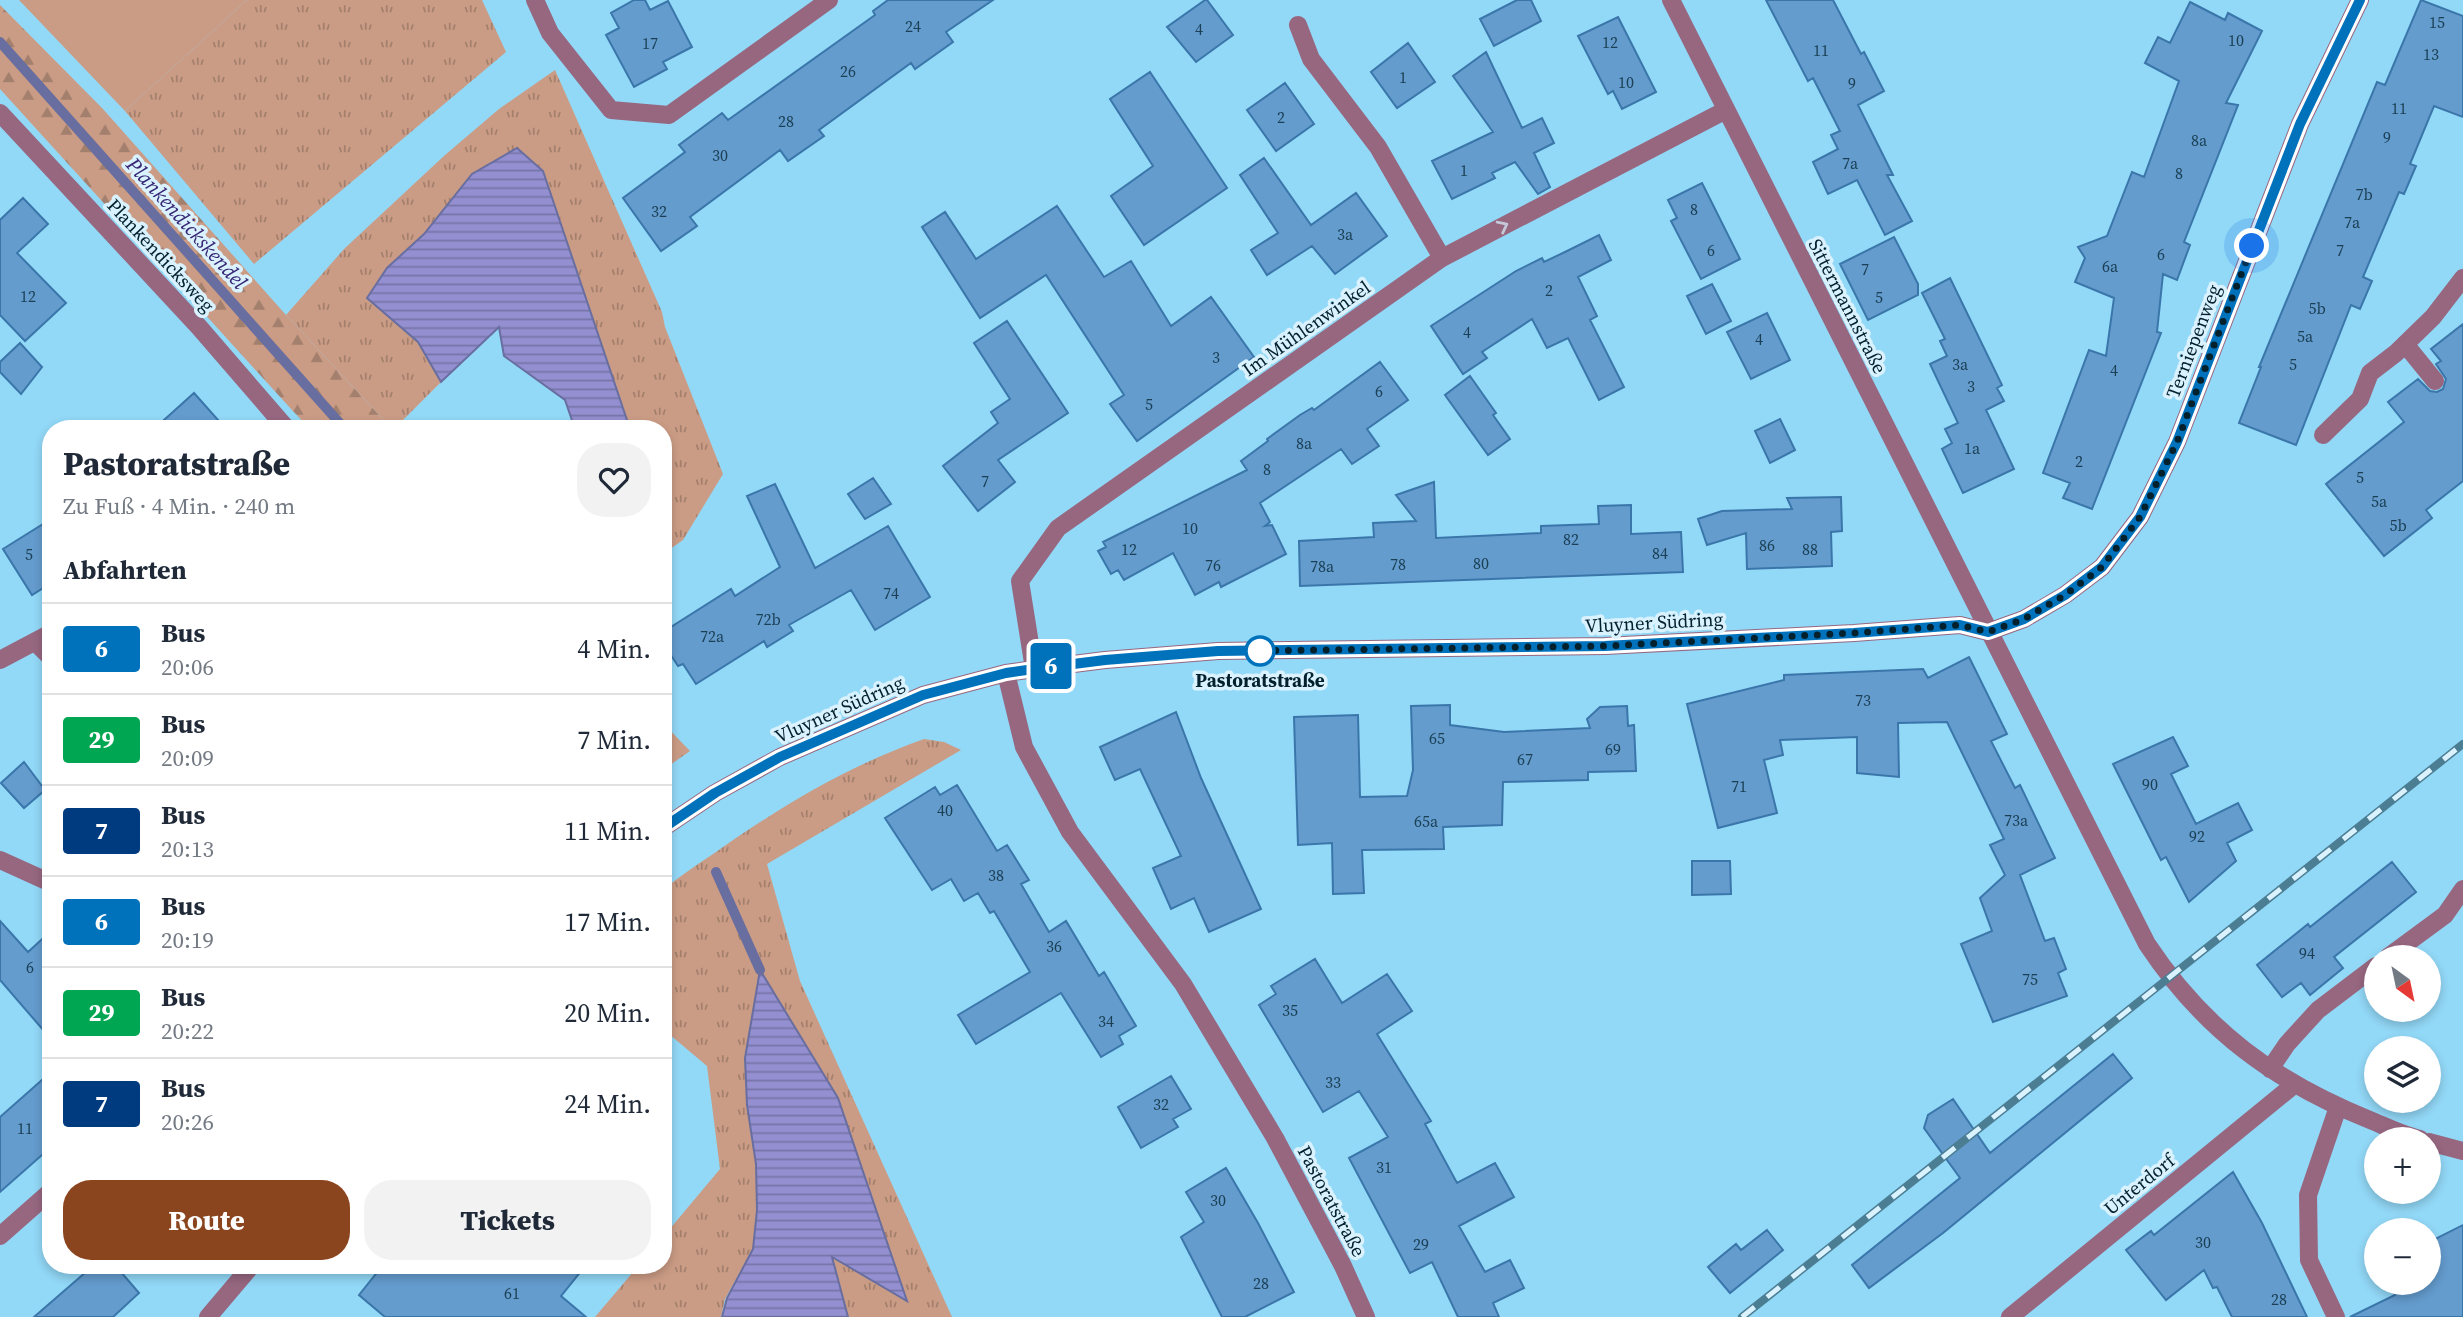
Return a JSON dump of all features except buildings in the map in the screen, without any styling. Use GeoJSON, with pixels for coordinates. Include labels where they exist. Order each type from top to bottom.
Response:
{"type":"FeatureCollection","features":[{"type":"Feature","properties":{"kind":"street"},"geometry":{"type":"LineString","coordinates":[[535,0],[550,33],[611,110],[669,115],[828,0]]}},
{"type":"Feature","properties":{"kind":"street","name":"Sittermannstraße"},"geometry":{"type":"LineString","coordinates":[[1671,0],[1988,632]]}},
{"type":"Feature","properties":{"kind":"street","name":"Terniepenweg"},"geometry":{"type":"LineString","coordinates":[[1988,632],[2024,619],[2065,595],[2102,567],[2140,517],[2177,442],[2300,124],[2360,0]]}},
{"type":"Feature","properties":{"kind":"street"},"geometry":{"type":"LineString","coordinates":[[1298,24],[1311,59],[1378,147],[1443,258]]}},
{"type":"Feature","properties":{"kind":"street","name":"Im Mühlenwinkel"},"geometry":{"type":"LineString","coordinates":[[1034,669],[1020,581],[1058,528],[1443,258],[1727,110]]}},
{"type":"Feature","properties":{"kind":"street","name":"Plankendicksweg"},"geometry":{"type":"LineString","coordinates":[[0,113],[199,327],[274,420]]}},
{"type":"Feature","properties":{"kind":"street"},"geometry":{"type":"LineString","coordinates":[[2323,435],[2360,399],[2370,373],[2433,317],[2463,278]]}},
{"type":"Feature","properties":{"kind":"street"},"geometry":{"type":"LineString","coordinates":[[2405,344],[2435,381]]}},
{"type":"Feature","properties":{"kind":"street","name":"Vluyner Südring"},"geometry":{"type":"LineString","coordinates":[[672,822],[715,793],[780,757],[923,695],[1006,673],[1105,660],[1218,651],[1605,646],[1960,625],[1988,632]]}},
{"type":"Feature","properties":{"kind":"street"},"geometry":{"type":"LineString","coordinates":[[1988,632],[2147,944],[2170,978],[2218,1029],[2246,1054],[2338,1107],[2389,1127]]}},
{"type":"Feature","properties":{"kind":"street"},"geometry":{"type":"LineString","coordinates":[[0,660],[42,639]]}},
{"type":"Feature","properties":{"kind":"street","name":"Pastoratstraße"},"geometry":{"type":"LineString","coordinates":[[1006,673],[1024,747],[1070,832],[1183,985],[1275,1138],[1343,1266],[1366,1317]]}},
{"type":"Feature","properties":{"kind":"street"},"geometry":{"type":"LineString","coordinates":[[0,859],[42,879]]}},
{"type":"Feature","properties":{"kind":"street"},"geometry":{"type":"LineString","coordinates":[[2404,945],[2445,915],[2463,890]]}},
{"type":"Feature","properties":{"kind":"street"},"geometry":{"type":"LineString","coordinates":[[2270,1069],[2287,1044],[2318,1010],[2364,975]]}},
{"type":"Feature","properties":{"kind":"street","name":"Unterdorf"},"geometry":{"type":"LineString","coordinates":[[2010,1317],[2295,1084]]}},
{"type":"Feature","properties":{"kind":"street"},"geometry":{"type":"LineString","coordinates":[[2336,1317],[2309,1260],[2308,1195],[2338,1107]]}},
{"type":"Feature","properties":{"kind":"street"},"geometry":{"type":"LineString","coordinates":[[2441,1145],[2463,1151]]}},
{"type":"Feature","properties":{"kind":"street"},"geometry":{"type":"LineString","coordinates":[[0,1236],[42,1199]]}},
{"type":"Feature","properties":{"kind":"street"},"geometry":{"type":"LineString","coordinates":[[208,1317],[244,1274]]}},
{"type":"Feature","properties":{"kind":"green space"},"geometry":{"type":"Polygon","coordinates":[[[19,0],[247,0],[125,111],[19,0]]]}},
{"type":"Feature","properties":{"kind":"green space"},"geometry":{"type":"Polygon","coordinates":[[[247,0],[482,0],[506,52],[254,264],[125,111],[247,0]]]}},
{"type":"Feature","properties":{"kind":"green space"},"geometry":{"type":"Polygon","coordinates":[[[0,5],[103,109],[286,315],[384,420],[301,420],[0,89],[0,5]]]}},
{"type":"Feature","properties":{"kind":"green space"},"geometry":{"type":"Polygon","coordinates":[[[555,70],[662,312],[665,327],[723,474],[683,540],[672,548],[672,420],[627,420],[543,171],[424,234],[387,268],[367,297],[418,342],[441,382],[403,420],[384,420],[286,315],[344,249],[499,109],[555,70]]]}},
{"type":"Feature","properties":{"kind":"green space"},"geometry":{"type":"Polygon","coordinates":[[[672,732],[690,751],[672,764],[672,732]]]}},
{"type":"Feature","properties":{"kind":"green space"},"geometry":{"type":"Polygon","coordinates":[[[924,739],[944,742],[961,750],[767,864],[800,981],[952,1317],[848,1317],[831,1257],[906,1300],[760,970],[745,1058],[747,1105],[756,1164],[757,1210],[753,1249],[725,1299],[721,1317],[595,1317],[631,1274],[672,1274],[672,1226],[720,1169],[707,1066],[672,1037],[672,883],[741,835],[816,788],[924,739]]]}},
{"type":"Feature","properties":{"kind":"shaded area"},"geometry":{"type":"Polygon","coordinates":[[[517,148],[543,171],[627,420],[572,420],[565,400],[504,356],[499,327],[441,382],[418,342],[367,298],[387,268],[424,234],[472,174],[517,148]]]}},
{"type":"Feature","properties":{"kind":"shaded area"},"geometry":{"type":"Polygon","coordinates":[[[760,970],[838,1098],[907,1301],[832,1257],[848,1317],[722,1317],[727,1298],[753,1249],[757,1210],[756,1164],[747,1105],[745,1058],[760,970]]]}},
{"type":"Feature","properties":{"kind":"waterway","name":"Plankendickskendel"},"geometry":{"type":"LineString","coordinates":[[0,42],[337,420]]}},
{"type":"Feature","properties":{"kind":"waterway","name":"Plankendickskendel"},"geometry":{"type":"LineString","coordinates":[[716,872],[760,970]]}},
{"type":"Feature","properties":{"kind":"railway"},"geometry":{"type":"LineString","coordinates":[[1742,1317],[2463,744]]}},
{"type":"Feature","properties":{"kind":"bus line","name":"6"},"geometry":{"type":"LineString","coordinates":[[672,822],[715,793],[780,757],[923,695],[1006,673],[1105,660],[1218,651],[1605,646],[1960,625],[1988,632],[2024,619],[2065,595],[2102,567],[2140,517],[2177,442],[2300,124],[2360,0]]}},
{"type":"Feature","properties":{"kind":"place","name":"Pastoratstraße"},"geometry":{"type":"Point","coordinates":[1260,651]}},
{"type":"Feature","properties":{"kind":"route"},"geometry":{"type":"LineString","coordinates":[[1260,651],[1249,651],[1605,646],[1960,625],[1988,632],[2024,619],[2065,595],[2102,567],[2140,517],[2177,442],[2252,246]]}}]}
